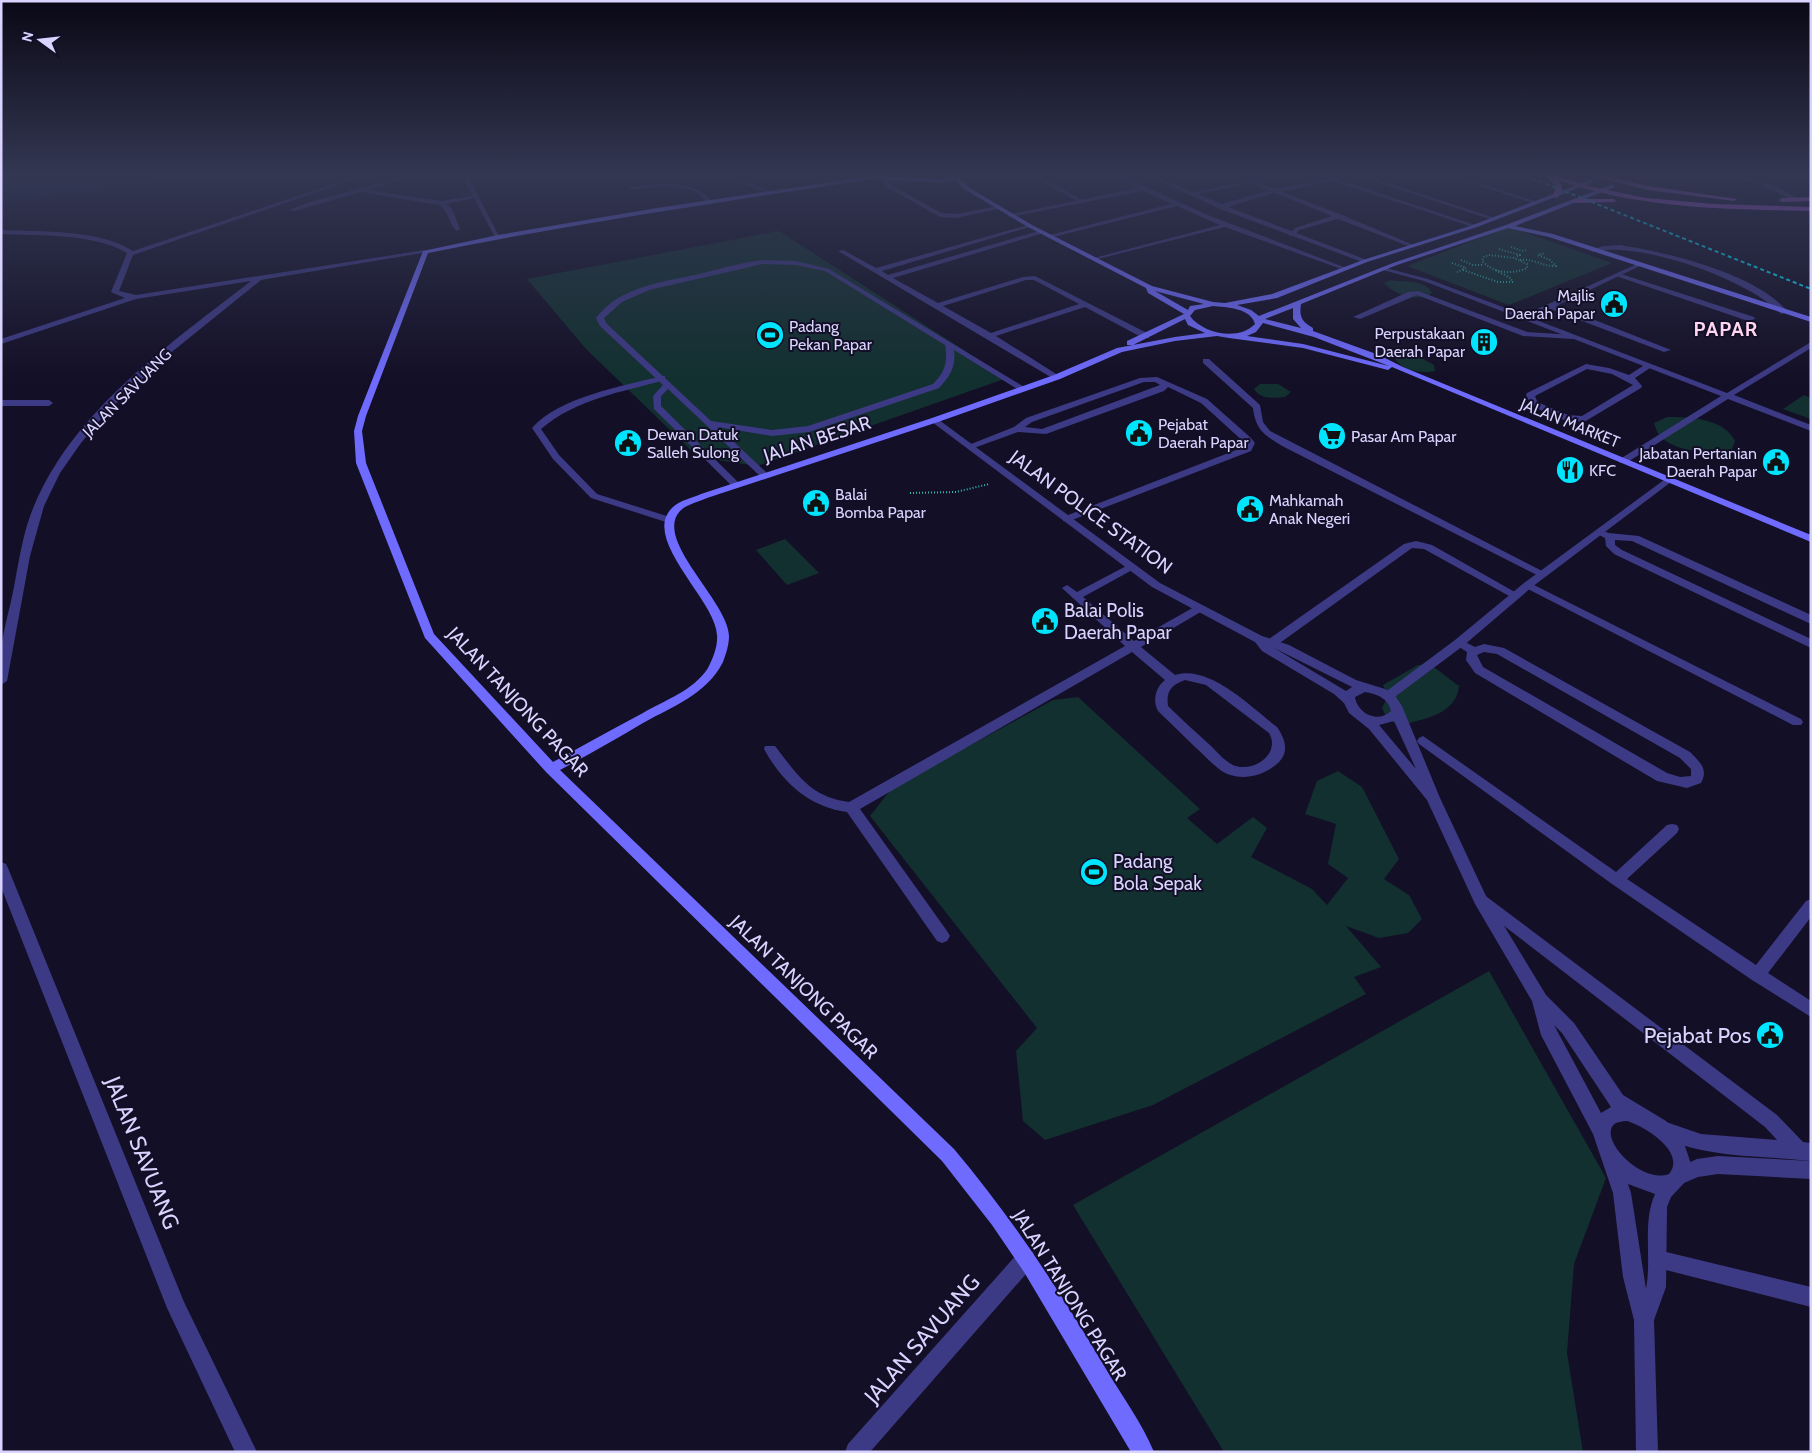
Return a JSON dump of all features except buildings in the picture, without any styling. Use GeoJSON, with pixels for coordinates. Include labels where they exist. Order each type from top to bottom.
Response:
{"type":"FeatureCollection","features":[{"type":"Feature","properties":{"kind":"main road"},"geometry":{"type":"LineString","coordinates":[[425,252],[465,244]]}},
{"type":"Feature","properties":{"kind":"main road"},"geometry":{"type":"LineString","coordinates":[[1065,244],[1150,287],[1213,304],[1226,305],[1274,296],[1365,261],[1420,244]]}},
{"type":"Feature","properties":{"kind":"main road"},"geometry":{"type":"LineString","coordinates":[[1150,287],[1151,291],[1187,314],[1189,322],[1195,327],[1227,335],[1252,331],[1257,328],[1258,319],[1395,264],[1455,244]]}},
{"type":"Feature","properties":{"kind":"main road"},"geometry":{"type":"LineString","coordinates":[[1576,244],[1811,320]]}},
{"type":"Feature","properties":{"kind":"main road","name":"JALAN TANJONG PAGAR"},"geometry":{"type":"LineString","coordinates":[[425,252],[362,416],[358,431],[361,463],[429,636],[551,769],[948,1155],[985,1199],[1026,1259],[1058,1308],[1143,1452]]}},
{"type":"Feature","properties":{"kind":"main road"},"geometry":{"type":"LineString","coordinates":[[1298,302],[1295,315],[1297,319],[1317,335]]}},
{"type":"Feature","properties":{"kind":"main road","name":"JALAN BESAR"},"geometry":{"type":"LineString","coordinates":[[1120,350],[1125,345],[1146,336],[1202,305],[1213,304]]}},
{"type":"Feature","properties":{"kind":"main road","name":"JALAN MARKET"},"geometry":{"type":"LineString","coordinates":[[1226,305],[1246,310],[1258,319],[1317,335],[1389,361],[1400,369],[1811,540]]}},
{"type":"Feature","properties":{"kind":"main road","name":"JALAN BESAR"},"geometry":{"type":"LineString","coordinates":[[669,520],[675,510],[686,503],[1057,377],[1120,350],[1174,339],[1218,334]]}},
{"type":"Feature","properties":{"kind":"main road","name":"JALAN MARKET"},"geometry":{"type":"LineString","coordinates":[[1227,335],[1303,346],[1335,353],[1383,368],[1400,369]]}},
{"type":"Feature","properties":{"kind":"main road"},"geometry":{"type":"LineString","coordinates":[[551,769],[675,701],[704,681],[722,650],[723,632],[718,617],[673,544],[668,531],[669,520]]}},
{"type":"Feature","properties":{"kind":"street"},"geometry":{"type":"LineString","coordinates":[[117,244],[124,247],[130,254],[130,260],[116,285],[115,292],[124,296],[136,297]]}},
{"type":"Feature","properties":{"kind":"street"},"geometry":{"type":"LineString","coordinates":[[130,254],[160,244]]}},
{"type":"Feature","properties":{"kind":"street"},"geometry":{"type":"LineString","coordinates":[[875,271],[969,244]]}},
{"type":"Feature","properties":{"kind":"street"},"geometry":{"type":"LineString","coordinates":[[886,277],[1001,244]]}},
{"type":"Feature","properties":{"kind":"street"},"geometry":{"type":"LineString","coordinates":[[1089,256],[1133,244]]}},
{"type":"Feature","properties":{"kind":"street"},"geometry":{"type":"LineString","coordinates":[[1096,260],[1156,244]]}},
{"type":"Feature","properties":{"kind":"street"},"geometry":{"type":"LineString","coordinates":[[1277,244],[1346,269]]}},
{"type":"Feature","properties":{"kind":"street"},"geometry":{"type":"LineString","coordinates":[[1317,244],[1365,261]]}},
{"type":"Feature","properties":{"kind":"street"},"geometry":{"type":"LineString","coordinates":[[1408,244],[1413,246]]}},
{"type":"Feature","properties":{"kind":"street"},"geometry":{"type":"LineString","coordinates":[[1593,250],[1607,247],[1632,249],[1701,268],[1762,292],[1775,300],[1784,312]]}},
{"type":"Feature","properties":{"kind":"street"},"geometry":{"type":"LineString","coordinates":[[841,251],[990,336],[1057,377]]}},
{"type":"Feature","properties":{"kind":"street"},"geometry":{"type":"LineString","coordinates":[[1,342],[136,297],[425,252]]}},
{"type":"Feature","properties":{"kind":"street"},"geometry":{"type":"LineString","coordinates":[[764,475],[602,324],[600,318],[604,312],[612,305],[644,289],[746,264],[763,262],[806,264],[827,270],[1022,388]]}},
{"type":"Feature","properties":{"kind":"street"},"geometry":{"type":"LineString","coordinates":[[1395,264],[1451,290],[1526,317],[1573,337],[1811,428]]}},
{"type":"Feature","properties":{"kind":"street"},"geometry":{"type":"LineString","coordinates":[[1526,317],[1639,265]]}},
{"type":"Feature","properties":{"kind":"street"},"geometry":{"type":"LineString","coordinates":[[1382,269],[1426,280]]}},
{"type":"Feature","properties":{"kind":"street"},"geometry":{"type":"LineString","coordinates":[[1618,275],[1751,319]]}},
{"type":"Feature","properties":{"kind":"street"},"geometry":{"type":"LineString","coordinates":[[936,306],[1030,277],[1038,279],[1146,336]]}},
{"type":"Feature","properties":{"kind":"street","name":"JALAN SAVUANG"},"geometry":{"type":"LineString","coordinates":[[1,681],[28,544],[39,506],[54,475],[105,410],[136,379],[258,278]]}},
{"type":"Feature","properties":{"kind":"street"},"geometry":{"type":"LineString","coordinates":[[1432,297],[1451,290]]}},
{"type":"Feature","properties":{"kind":"street"},"geometry":{"type":"LineString","coordinates":[[1356,317],[1411,294],[1423,294],[1526,334],[1573,337]]}},
{"type":"Feature","properties":{"kind":"street"},"geometry":{"type":"LineString","coordinates":[[990,336],[1087,304]]}},
{"type":"Feature","properties":{"kind":"street"},"geometry":{"type":"LineString","coordinates":[[1551,306],[1667,350]]}},
{"type":"Feature","properties":{"kind":"street"},"geometry":{"type":"LineString","coordinates":[[710,423],[772,433],[818,426],[936,386],[944,378],[953,362],[949,343]]}},
{"type":"Feature","properties":{"kind":"street"},"geometry":{"type":"LineString","coordinates":[[1623,461],[1811,344]]}},
{"type":"Feature","properties":{"kind":"street"},"geometry":{"type":"LineString","coordinates":[[1206,361],[1257,407],[1259,422],[1267,432],[1289,446],[1543,574]]}},
{"type":"Feature","properties":{"kind":"street"},"geometry":{"type":"LineString","coordinates":[[1586,366],[1606,369],[1629,378],[1637,384],[1636,388],[1584,419],[1567,418],[1541,407],[1532,400],[1530,395],[1586,366]]}},
{"type":"Feature","properties":{"kind":"street"},"geometry":{"type":"LineString","coordinates":[[1629,378],[1650,366]]}},
{"type":"Feature","properties":{"kind":"street"},"geometry":{"type":"LineString","coordinates":[[971,446],[1023,428],[1142,380],[1153,379],[1162,381],[1204,401],[1250,443],[1248,449],[1067,519]]}},
{"type":"Feature","properties":{"kind":"street"},"geometry":{"type":"LineString","coordinates":[[665,381],[657,396],[657,406],[736,485]]}},
{"type":"Feature","properties":{"kind":"street"},"geometry":{"type":"LineString","coordinates":[[665,381],[576,404],[543,421],[536,428],[556,457],[594,496],[669,520]]}},
{"type":"Feature","properties":{"kind":"street"},"geometry":{"type":"LineString","coordinates":[[1023,428],[1043,432],[1161,389],[1165,387],[1162,381]]}},
{"type":"Feature","properties":{"kind":"street"},"geometry":{"type":"LineString","coordinates":[[1,403],[49,403]]}},
{"type":"Feature","properties":{"kind":"street","name":"JALAN POLICE STATION"},"geometry":{"type":"LineString","coordinates":[[935,420],[1156,586],[1258,639],[1273,642],[1345,681],[1365,688]]}},
{"type":"Feature","properties":{"kind":"street"},"geometry":{"type":"LineString","coordinates":[[1388,696],[1459,643],[1528,585],[1605,536],[1668,480]]}},
{"type":"Feature","properties":{"kind":"street"},"geometry":{"type":"LineString","coordinates":[[1605,536],[1635,538],[1811,620]]}},
{"type":"Feature","properties":{"kind":"street"},"geometry":{"type":"LineString","coordinates":[[1605,536],[1612,548],[1618,552],[1811,644]]}},
{"type":"Feature","properties":{"kind":"street"},"geometry":{"type":"LineString","coordinates":[[1273,642],[1412,545],[1428,547],[1515,595]]}},
{"type":"Feature","properties":{"kind":"street"},"geometry":{"type":"LineString","coordinates":[[1076,597],[1130,567]]}},
{"type":"Feature","properties":{"kind":"street"},"geometry":{"type":"LineString","coordinates":[[1528,585],[1797,722]]}},
{"type":"Feature","properties":{"kind":"street"},"geometry":{"type":"LineString","coordinates":[[1067,588],[1173,680]]}},
{"type":"Feature","properties":{"kind":"street"},"geometry":{"type":"LineString","coordinates":[[770,749],[803,790],[817,801],[836,806],[851,807],[1200,608]]}},
{"type":"Feature","properties":{"kind":"street","name":"JALAN POLICE STATION"},"geometry":{"type":"LineString","coordinates":[[1258,639],[1266,648],[1338,691],[1348,700]]}},
{"type":"Feature","properties":{"kind":"street"},"geometry":{"type":"LineString","coordinates":[[1459,643],[1474,651],[1484,648],[1500,651],[1685,755],[1697,767],[1695,780],[1680,784],[1662,777],[1479,670],[1472,660],[1471,655],[1474,651]]}},
{"type":"Feature","properties":{"kind":"street"},"geometry":{"type":"LineString","coordinates":[[1185,676],[1210,682],[1235,700],[1273,730],[1278,738],[1280,748],[1275,758],[1256,770],[1246,773],[1225,767],[1162,708],[1161,698],[1164,687],[1173,680],[1185,676]]}},
{"type":"Feature","properties":{"kind":"street"},"geometry":{"type":"LineString","coordinates":[[1433,798],[1373,726],[1350,706],[1348,695],[1365,688],[1382,692],[1394,701],[1403,729],[1480,900],[1540,1000],[1568,1028],[1617,1101],[1684,1140],[1709,1146],[1805,1152]]}},
{"type":"Feature","properties":{"kind":"street"},"geometry":{"type":"LineString","coordinates":[[1361,716],[1384,721],[1395,716],[1397,712]]}},
{"type":"Feature","properties":{"kind":"street"},"geometry":{"type":"LineString","coordinates":[[1423,741],[1618,880],[1811,1010]]}},
{"type":"Feature","properties":{"kind":"street"},"geometry":{"type":"LineString","coordinates":[[851,807],[942,936]]}},
{"type":"Feature","properties":{"kind":"street"},"geometry":{"type":"LineString","coordinates":[[1618,880],[1672,829]]}},
{"type":"Feature","properties":{"kind":"street","name":"JALAN SAVUANG"},"geometry":{"type":"LineString","coordinates":[[1,868],[177,1308],[246,1452]]}},
{"type":"Feature","properties":{"kind":"street"},"geometry":{"type":"LineString","coordinates":[[1480,900],[1771,1121],[1805,1152]]}},
{"type":"Feature","properties":{"kind":"street"},"geometry":{"type":"LineString","coordinates":[[1757,975],[1811,905]]}},
{"type":"Feature","properties":{"kind":"street"},"geometry":{"type":"LineString","coordinates":[[1540,1000],[1547,1030],[1588,1104],[1602,1134],[1604,1145],[1610,1156],[1622,1193],[1633,1277],[1644,1320],[1647,1452]]}},
{"type":"Feature","properties":{"kind":"street"},"geometry":{"type":"LineString","coordinates":[[1602,1134],[1603,1124],[1608,1117],[1617,1113],[1627,1112],[1639,1115]]}},
{"type":"Feature","properties":{"kind":"street"},"geometry":{"type":"LineString","coordinates":[[1644,1320],[1656,1287],[1658,1207],[1665,1191],[1676,1180],[1683,1166],[1674,1142],[1664,1130]]}},
{"type":"Feature","properties":{"kind":"street"},"geometry":{"type":"LineString","coordinates":[[1610,1156],[1620,1168],[1647,1184],[1662,1186],[1697,1168],[1718,1166],[1811,1170]]}},
{"type":"Feature","properties":{"kind":"street","name":"JALAN SAVUANG"},"geometry":{"type":"LineString","coordinates":[[856,1452],[1026,1259]]}},
{"type":"Feature","properties":{"kind":"street"},"geometry":{"type":"LineString","coordinates":[[1658,1259],[1811,1297]]}},
{"type":"Feature","properties":{"kind":"path"},"geometry":{"type":"LineString","coordinates":[[1502,245],[1496,246],[1520,255],[1514,258]]}},
{"type":"Feature","properties":{"kind":"path"},"geometry":{"type":"LineString","coordinates":[[1510,247],[1522,251],[1527,249]]}},
{"type":"Feature","properties":{"kind":"path"},"geometry":{"type":"LineString","coordinates":[[1534,252],[1541,255],[1549,252]]}},
{"type":"Feature","properties":{"kind":"path"},"geometry":{"type":"LineString","coordinates":[[1484,265],[1482,261],[1484,257],[1489,255],[1514,258],[1527,264],[1527,268],[1524,270],[1512,272],[1494,269]]}},
{"type":"Feature","properties":{"kind":"path"},"geometry":{"type":"LineString","coordinates":[[1520,260],[1530,259],[1545,266],[1556,266],[1550,260],[1538,256],[1541,255]]}},
{"type":"Feature","properties":{"kind":"path"},"geometry":{"type":"LineString","coordinates":[[1456,273],[1462,270],[1466,268],[1449,260],[1484,265],[1509,277],[1513,282],[1498,282],[1462,270]]}},
{"type":"Feature","properties":{"kind":"path"},"geometry":{"type":"LineString","coordinates":[[910,493],[966,490],[1012,477]]}},
{"type":"Feature","properties":{"kind":"green space"},"geometry":{"type":"Polygon","coordinates":[[[712,244],[799,244],[1007,378],[757,466],[698,457],[586,349],[527,279],[712,244]]]}},
{"type":"Feature","properties":{"kind":"green space"},"geometry":{"type":"Polygon","coordinates":[[[1465,244],[1557,244],[1612,263],[1509,305],[1407,266],[1465,244]]]}},
{"type":"Feature","properties":{"kind":"green space"},"geometry":{"type":"Polygon","coordinates":[[[1391,280],[1419,283],[1428,288],[1432,293],[1420,297],[1400,294],[1384,283],[1391,280]]]}},
{"type":"Feature","properties":{"kind":"green space"},"geometry":{"type":"Polygon","coordinates":[[[1397,354],[1414,354],[1434,365],[1435,371],[1418,372],[1407,369],[1395,358],[1397,354]]]}},
{"type":"Feature","properties":{"kind":"green space"},"geometry":{"type":"Polygon","coordinates":[[[1260,384],[1278,384],[1291,392],[1285,397],[1264,397],[1254,389],[1260,384]]]}},
{"type":"Feature","properties":{"kind":"green space"},"geometry":{"type":"Polygon","coordinates":[[[1804,395],[1811,398],[1811,419],[1783,409],[1804,395]]]}},
{"type":"Feature","properties":{"kind":"green space"},"geometry":{"type":"Polygon","coordinates":[[[1667,417],[1705,420],[1714,423],[1730,433],[1735,441],[1732,449],[1705,452],[1676,446],[1660,436],[1654,423],[1667,417]]]}},
{"type":"Feature","properties":{"kind":"green space"},"geometry":{"type":"Polygon","coordinates":[[[785,539],[819,573],[787,585],[756,550],[785,539]]]}},
{"type":"Feature","properties":{"kind":"green space"},"geometry":{"type":"Polygon","coordinates":[[[1428,664],[1459,686],[1454,701],[1443,711],[1428,718],[1403,725],[1392,721],[1387,717],[1382,708],[1388,696],[1383,685],[1418,665],[1428,664]]]}},
{"type":"Feature","properties":{"kind":"green space"},"geometry":{"type":"Polygon","coordinates":[[[1078,697],[1200,809],[1187,818],[1217,844],[1253,817],[1267,828],[1251,857],[1312,889],[1327,905],[1348,878],[1328,864],[1336,824],[1305,814],[1317,781],[1338,771],[1362,787],[1399,859],[1384,879],[1409,895],[1422,919],[1408,933],[1379,938],[1346,926],[1381,967],[1354,977],[1366,994],[1153,1105],[1045,1140],[1023,1121],[1016,1051],[1037,1028],[870,816],[892,788],[1053,700],[1078,697]]]}},
{"type":"Feature","properties":{"kind":"green space"},"geometry":{"type":"Polygon","coordinates":[[[1489,971],[1606,1178],[1574,1264],[1567,1353],[1583,1452],[1224,1452],[1073,1205],[1489,971]]]}},
{"type":"Feature","properties":{"kind":"railway"},"geometry":{"type":"LineString","coordinates":[[1697,244],[1811,289]]}},
{"type":"Feature","properties":{"kind":"place","name":"Majlis Daerah Papar"},"geometry":{"type":"Point","coordinates":[1614,304]}},
{"type":"Feature","properties":{"kind":"place","name":"Padang Pekan Papar"},"geometry":{"type":"Point","coordinates":[770,335]}},
{"type":"Feature","properties":{"kind":"place","name":"Perpustakaan Daerah Papar"},"geometry":{"type":"Point","coordinates":[1484,342]}},
{"type":"Feature","properties":{"kind":"place","name":"Pejabat Daerah Papar"},"geometry":{"type":"Point","coordinates":[1139,433]}},
{"type":"Feature","properties":{"kind":"place","name":"Pasar Am Papar"},"geometry":{"type":"Point","coordinates":[1332,436]}},
{"type":"Feature","properties":{"kind":"place","name":"Dewan Datuk Salleh Sulong"},"geometry":{"type":"Point","coordinates":[628,443]}},
{"type":"Feature","properties":{"kind":"place","name":"Jabatan Pertanian Daerah Papar"},"geometry":{"type":"Point","coordinates":[1776,462]}},
{"type":"Feature","properties":{"kind":"place","name":"KFC"},"geometry":{"type":"Point","coordinates":[1570,470]}},
{"type":"Feature","properties":{"kind":"place","name":"Balai Bomba Papar"},"geometry":{"type":"Point","coordinates":[816,503]}},
{"type":"Feature","properties":{"kind":"place","name":"Mahkamah Anak Negeri"},"geometry":{"type":"Point","coordinates":[1250,509]}},
{"type":"Feature","properties":{"kind":"place","name":"Balai Polis Daerah Papar"},"geometry":{"type":"Point","coordinates":[1045,621]}},
{"type":"Feature","properties":{"kind":"place","name":"Padang Bola Sepak"},"geometry":{"type":"Point","coordinates":[1094,872]}},
{"type":"Feature","properties":{"kind":"place","name":"Pejabat Pos"},"geometry":{"type":"Point","coordinates":[1770,1035]}},
{"type":"Feature","properties":{"kind":"district","name":"PAPAR"},"geometry":{"type":"Point","coordinates":[1726,329]}}]}
